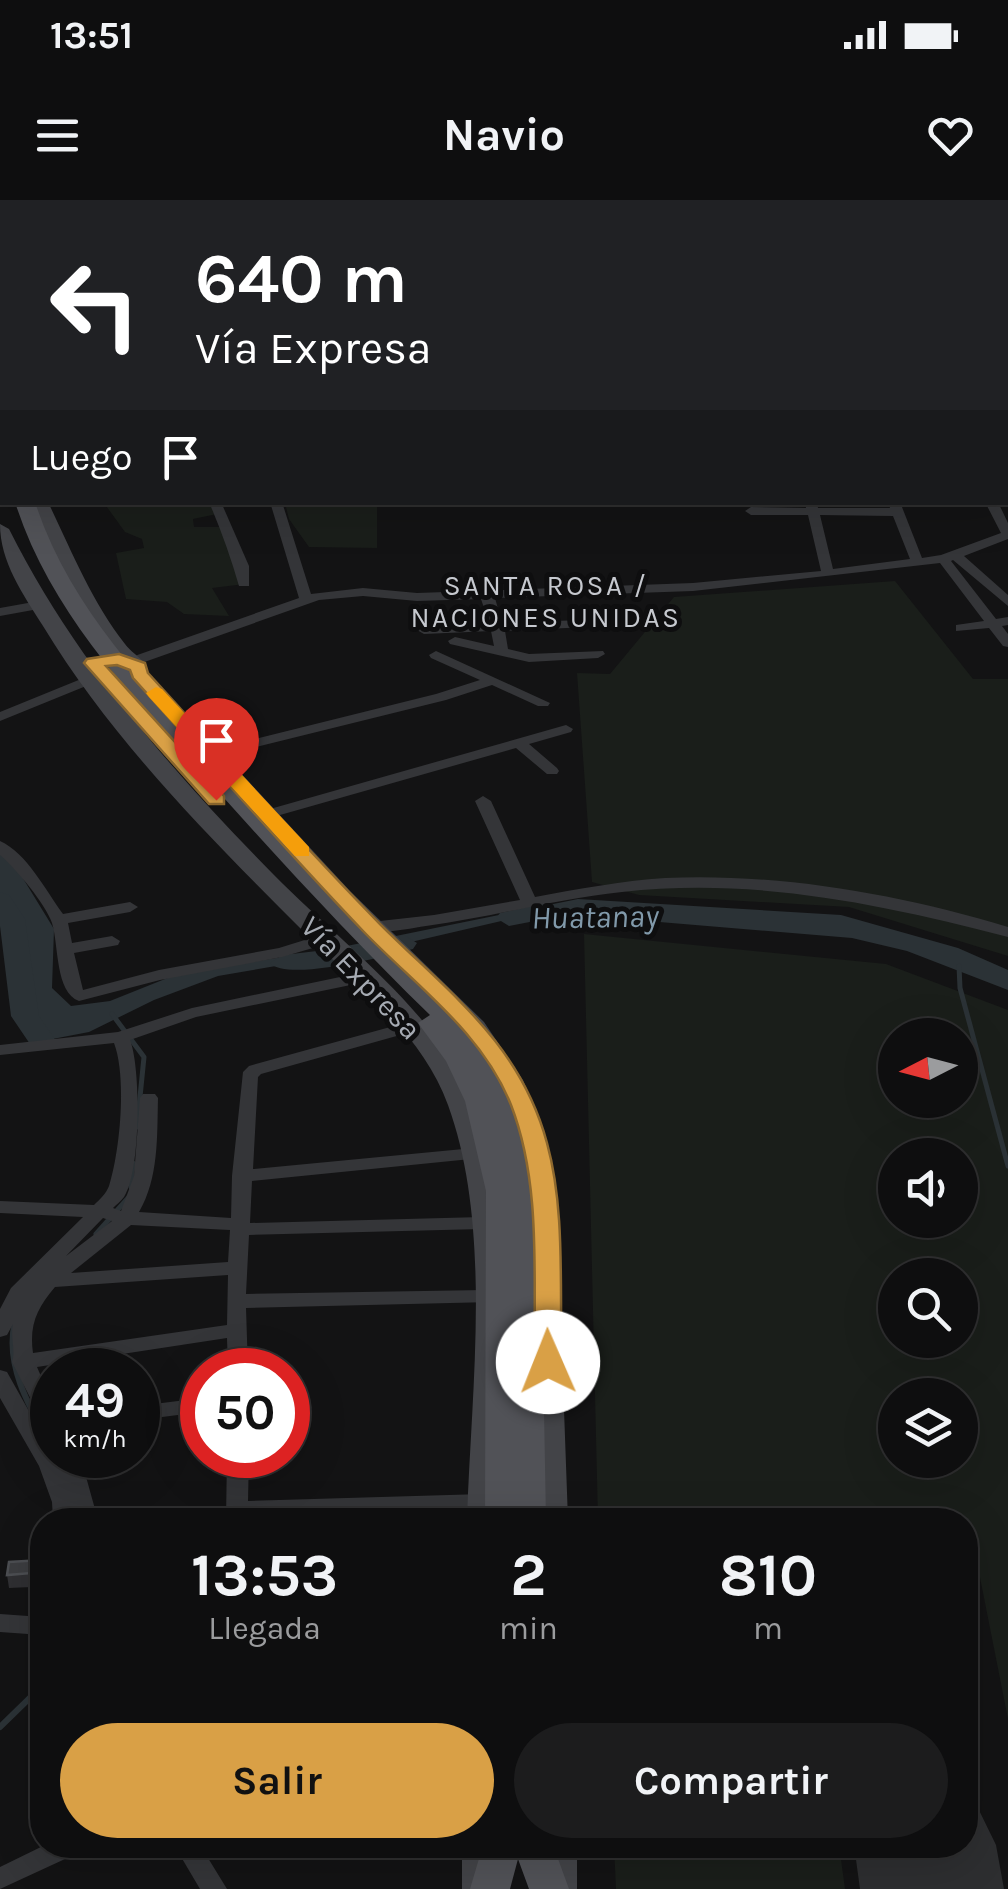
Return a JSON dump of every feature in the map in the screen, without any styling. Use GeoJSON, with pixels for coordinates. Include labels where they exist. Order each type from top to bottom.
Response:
{"type":"FeatureCollection","features":[{"type":"Feature","properties":{"kind":"main road","name":"Vía Expresa"},"geometry":{"type":"LineString","coordinates":[[9,505],[52,597],[110,672],[212,754],[268,814],[348,933]]}},
{"type":"Feature","properties":{"kind":"main road","name":"Vía Expresa"},"geometry":{"type":"LineString","coordinates":[[26,505],[34,530],[110,672]]}},
{"type":"Feature","properties":{"kind":"main road","name":"Vía Expresa"},"geometry":{"type":"LineString","coordinates":[[40,505],[81,588],[110,672]]}},
{"type":"Feature","properties":{"kind":"main road","name":"Vía Expresa"},"geometry":{"type":"LineString","coordinates":[[0,529],[39,605],[110,672],[423,1013],[466,1070],[513,1190],[528,1508]]}},
{"type":"Feature","properties":{"kind":"main road","name":"Vía Expresa"},"geometry":{"type":"LineString","coordinates":[[382,971],[412,1026],[454,1089],[474,1154],[482,1223],[489,1508]]}},
{"type":"Feature","properties":{"kind":"main road","name":"Vía Expresa"},"geometry":{"type":"LineString","coordinates":[[382,971],[447,996],[494,1053],[522,1103],[536,1144],[546,1244],[552,1508]]}},
{"type":"Feature","properties":{"kind":"main road","name":"Vía Expresa"},"geometry":{"type":"LineString","coordinates":[[489,1508],[513,1190]]}},
{"type":"Feature","properties":{"kind":"main road"},"geometry":{"type":"LineString","coordinates":[[480,1858],[480,1889]]}},
{"type":"Feature","properties":{"kind":"main road"},"geometry":{"type":"LineString","coordinates":[[490,1889],[499,1858]]}},
{"type":"Feature","properties":{"kind":"main road"},"geometry":{"type":"LineString","coordinates":[[503,1858],[504,1889]]}},
{"type":"Feature","properties":{"kind":"main road"},"geometry":{"type":"LineString","coordinates":[[533,1858],[534,1889]]}},
{"type":"Feature","properties":{"kind":"main road"},"geometry":{"type":"LineString","coordinates":[[538,1858],[549,1889]]}},
{"type":"Feature","properties":{"kind":"main road"},"geometry":{"type":"LineString","coordinates":[[559,1858],[560,1889]]}},
{"type":"Feature","properties":{"kind":"street"},"geometry":{"type":"LineString","coordinates":[[216,505],[242,566],[244,583]]}},
{"type":"Feature","properties":{"kind":"street"},"geometry":{"type":"LineString","coordinates":[[277,505],[306,599]]}},
{"type":"Feature","properties":{"kind":"street"},"geometry":{"type":"LineString","coordinates":[[0,717],[306,599],[347,592],[417,598],[692,586],[917,562],[949,557],[1008,535],[993,505]]}},
{"type":"Feature","properties":{"kind":"street"},"geometry":{"type":"LineString","coordinates":[[812,506],[828,574]]}},
{"type":"Feature","properties":{"kind":"street"},"geometry":{"type":"LineString","coordinates":[[751,511],[812,506],[896,507],[917,562]]}},
{"type":"Feature","properties":{"kind":"street"},"geometry":{"type":"LineString","coordinates":[[949,557],[1008,602]]}},
{"type":"Feature","properties":{"kind":"street"},"geometry":{"type":"LineString","coordinates":[[949,557],[1000,622],[1008,643]]}},
{"type":"Feature","properties":{"kind":"street"},"geometry":{"type":"LineString","coordinates":[[488,595],[502,652]]}},
{"type":"Feature","properties":{"kind":"street"},"geometry":{"type":"LineString","coordinates":[[0,612],[39,605]]}},
{"type":"Feature","properties":{"kind":"street"},"geometry":{"type":"LineString","coordinates":[[424,630],[630,621]]}},
{"type":"Feature","properties":{"kind":"street"},"geometry":{"type":"LineString","coordinates":[[961,628],[1000,622]]}},
{"type":"Feature","properties":{"kind":"street"},"geometry":{"type":"LineString","coordinates":[[455,641],[529,658],[598,654]]}},
{"type":"Feature","properties":{"kind":"street"},"geometry":{"type":"LineString","coordinates":[[436,655],[543,703]]}},
{"type":"Feature","properties":{"kind":"street"},"geometry":{"type":"LineString","coordinates":[[212,754],[441,697],[493,680]]}},
{"type":"Feature","properties":{"kind":"street"},"geometry":{"type":"LineString","coordinates":[[268,814],[566,729]]}},
{"type":"Feature","properties":{"kind":"street"},"geometry":{"type":"LineString","coordinates":[[519,743],[552,771]]}},
{"type":"Feature","properties":{"kind":"street"},"geometry":{"type":"LineString","coordinates":[[483,801],[530,904]]}},
{"type":"Feature","properties":{"kind":"street"},"geometry":{"type":"LineString","coordinates":[[0,846],[17,862],[59,920],[74,990],[79,996],[159,975],[282,952],[348,933],[656,884],[760,887],[894,905],[1008,932]]}},
{"type":"Feature","properties":{"kind":"street"},"geometry":{"type":"LineString","coordinates":[[59,920],[130,907]]}},
{"type":"Feature","properties":{"kind":"street"},"geometry":{"type":"LineString","coordinates":[[66,948],[112,941]]}},
{"type":"Feature","properties":{"kind":"street"},"geometry":{"type":"LineString","coordinates":[[0,1050],[120,1037],[192,1012],[382,971]]}},
{"type":"Feature","properties":{"kind":"street"},"geometry":{"type":"LineString","coordinates":[[238,1348],[241,1176],[250,1072],[412,1026]]}},
{"type":"Feature","properties":{"kind":"street"},"geometry":{"type":"LineString","coordinates":[[0,1330],[18,1293],[111,1214],[122,1172],[128,1063],[120,1037]]}},
{"type":"Feature","properties":{"kind":"street"},"geometry":{"type":"LineString","coordinates":[[30,1378],[16,1344],[26,1308],[140,1186],[149,1098]]}},
{"type":"Feature","properties":{"kind":"street"},"geometry":{"type":"LineString","coordinates":[[241,1176],[474,1154]]}},
{"type":"Feature","properties":{"kind":"street"},"geometry":{"type":"LineString","coordinates":[[0,1207],[111,1214],[254,1230],[482,1223]]}},
{"type":"Feature","properties":{"kind":"street"},"geometry":{"type":"LineString","coordinates":[[50,1280],[237,1268]]}},
{"type":"Feature","properties":{"kind":"street"},"geometry":{"type":"LineString","coordinates":[[236,1301],[485,1296]]}},
{"type":"Feature","properties":{"kind":"street"},"geometry":{"type":"LineString","coordinates":[[22,1362],[238,1330]]}},
{"type":"Feature","properties":{"kind":"street"},"geometry":{"type":"LineString","coordinates":[[0,1378],[12,1406],[60,1484],[63,1508]]}},
{"type":"Feature","properties":{"kind":"street"},"geometry":{"type":"LineString","coordinates":[[76,1478],[84,1508]]}},
{"type":"Feature","properties":{"kind":"street"},"geometry":{"type":"LineString","coordinates":[[237,1508],[238,1478]]}},
{"type":"Feature","properties":{"kind":"street"},"geometry":{"type":"LineString","coordinates":[[0,1623],[30,1625]]}},
{"type":"Feature","properties":{"kind":"street"},"geometry":{"type":"LineString","coordinates":[[4,1882],[46,1858]]}},
{"type":"Feature","properties":{"kind":"street"},"geometry":{"type":"LineString","coordinates":[[194,1858],[214,1889]]}},
{"type":"Feature","properties":{"kind":"shaded area"},"geometry":{"type":"Polygon","coordinates":[[[105,505],[214,505],[217,514],[193,519],[194,527],[224,527],[245,584],[212,588],[229,616],[184,614],[167,602],[126,599],[116,553],[144,548],[142,539],[125,532],[105,505]]]}},
{"type":"Feature","properties":{"kind":"shaded area"},"geometry":{"type":"Polygon","coordinates":[[[286,505],[377,505],[377,548],[309,547],[289,519],[286,505]]]}},
{"type":"Feature","properties":{"kind":"shaded area"},"geometry":{"type":"Polygon","coordinates":[[[895,581],[973,679],[1008,679],[1008,956],[849,907],[639,895],[592,882],[577,673],[610,674],[674,597],[895,581]]]}},
{"type":"Feature","properties":{"kind":"shaded area"},"geometry":{"type":"Polygon","coordinates":[[[0,853],[13,862],[54,929],[52,988],[71,1006],[110,1001],[180,973],[327,950],[578,899],[841,915],[958,948],[1008,970],[1008,990],[907,951],[852,938],[540,912],[398,945],[218,976],[154,1000],[89,1032],[42,1041],[25,1016],[12,919],[0,900],[0,853]]]}},
{"type":"Feature","properties":{"kind":"shaded area"},"geometry":{"type":"Polygon","coordinates":[[[584,934],[886,964],[1008,1010],[1008,1719],[978,1567],[978,1508],[598,1508],[584,934]]]}},
{"type":"Feature","properties":{"kind":"shaded area"},"geometry":{"type":"Polygon","coordinates":[[[615,1858],[841,1858],[845,1889],[616,1889],[615,1858]]]}},
{"type":"Feature","properties":{"kind":"building"},"geometry":{"type":"Polygon","coordinates":[[[30,1561],[30,1573],[7,1575],[9,1562],[30,1561]]]}},
{"type":"Feature","properties":{"kind":"waterway"},"geometry":{"type":"LineString","coordinates":[[0,900],[12,919],[25,1016],[42,1041]]}},
{"type":"Feature","properties":{"kind":"waterway","name":"Huatanay"},"geometry":{"type":"LineString","coordinates":[[509,918],[540,912],[615,914]]}},
{"type":"Feature","properties":{"kind":"waterway","name":"Huatanay"},"geometry":{"type":"LineString","coordinates":[[283,963],[370,953],[404,943]]}},
{"type":"Feature","properties":{"kind":"waterway"},"geometry":{"type":"LineString","coordinates":[[959,966],[960,988],[1008,1166]]}},
{"type":"Feature","properties":{"kind":"waterway"},"geometry":{"type":"LineString","coordinates":[[112,1014],[144,1057],[137,1127]]}},
{"type":"Feature","properties":{"kind":"waterway"},"geometry":{"type":"LineString","coordinates":[[131,1187],[133,1163]]}},
{"type":"Feature","properties":{"kind":"waterway"},"geometry":{"type":"LineString","coordinates":[[96,1234],[129,1197]]}},
{"type":"Feature","properties":{"kind":"waterway"},"geometry":{"type":"LineString","coordinates":[[15,1322],[13,1355],[30,1407]]}},
{"type":"Feature","properties":{"kind":"waterway"},"geometry":{"type":"LineString","coordinates":[[0,1727],[30,1698]]}},
{"type":"Feature","properties":{"kind":"runway"},"geometry":{"type":"LineString","coordinates":[[927,1858],[932,1889]]}},
{"type":"Feature","properties":{"kind":"slow traffic"},"geometry":{"type":"LineString","coordinates":[[156,693],[302,851]]}},
{"type":"Feature","properties":{"kind":"district","name":"SANTA ROSA / NACIONES UNIDAS"},"geometry":{"type":"Point","coordinates":[546,601]}},
{"type":"Feature","properties":{"kind":"route"},"geometry":{"type":"LineString","coordinates":[[216,800],[93,663],[119,659],[138,667],[139,674],[372,928],[447,996],[502,1065],[522,1103],[536,1144],[543,1188],[548,1362]]}}]}
